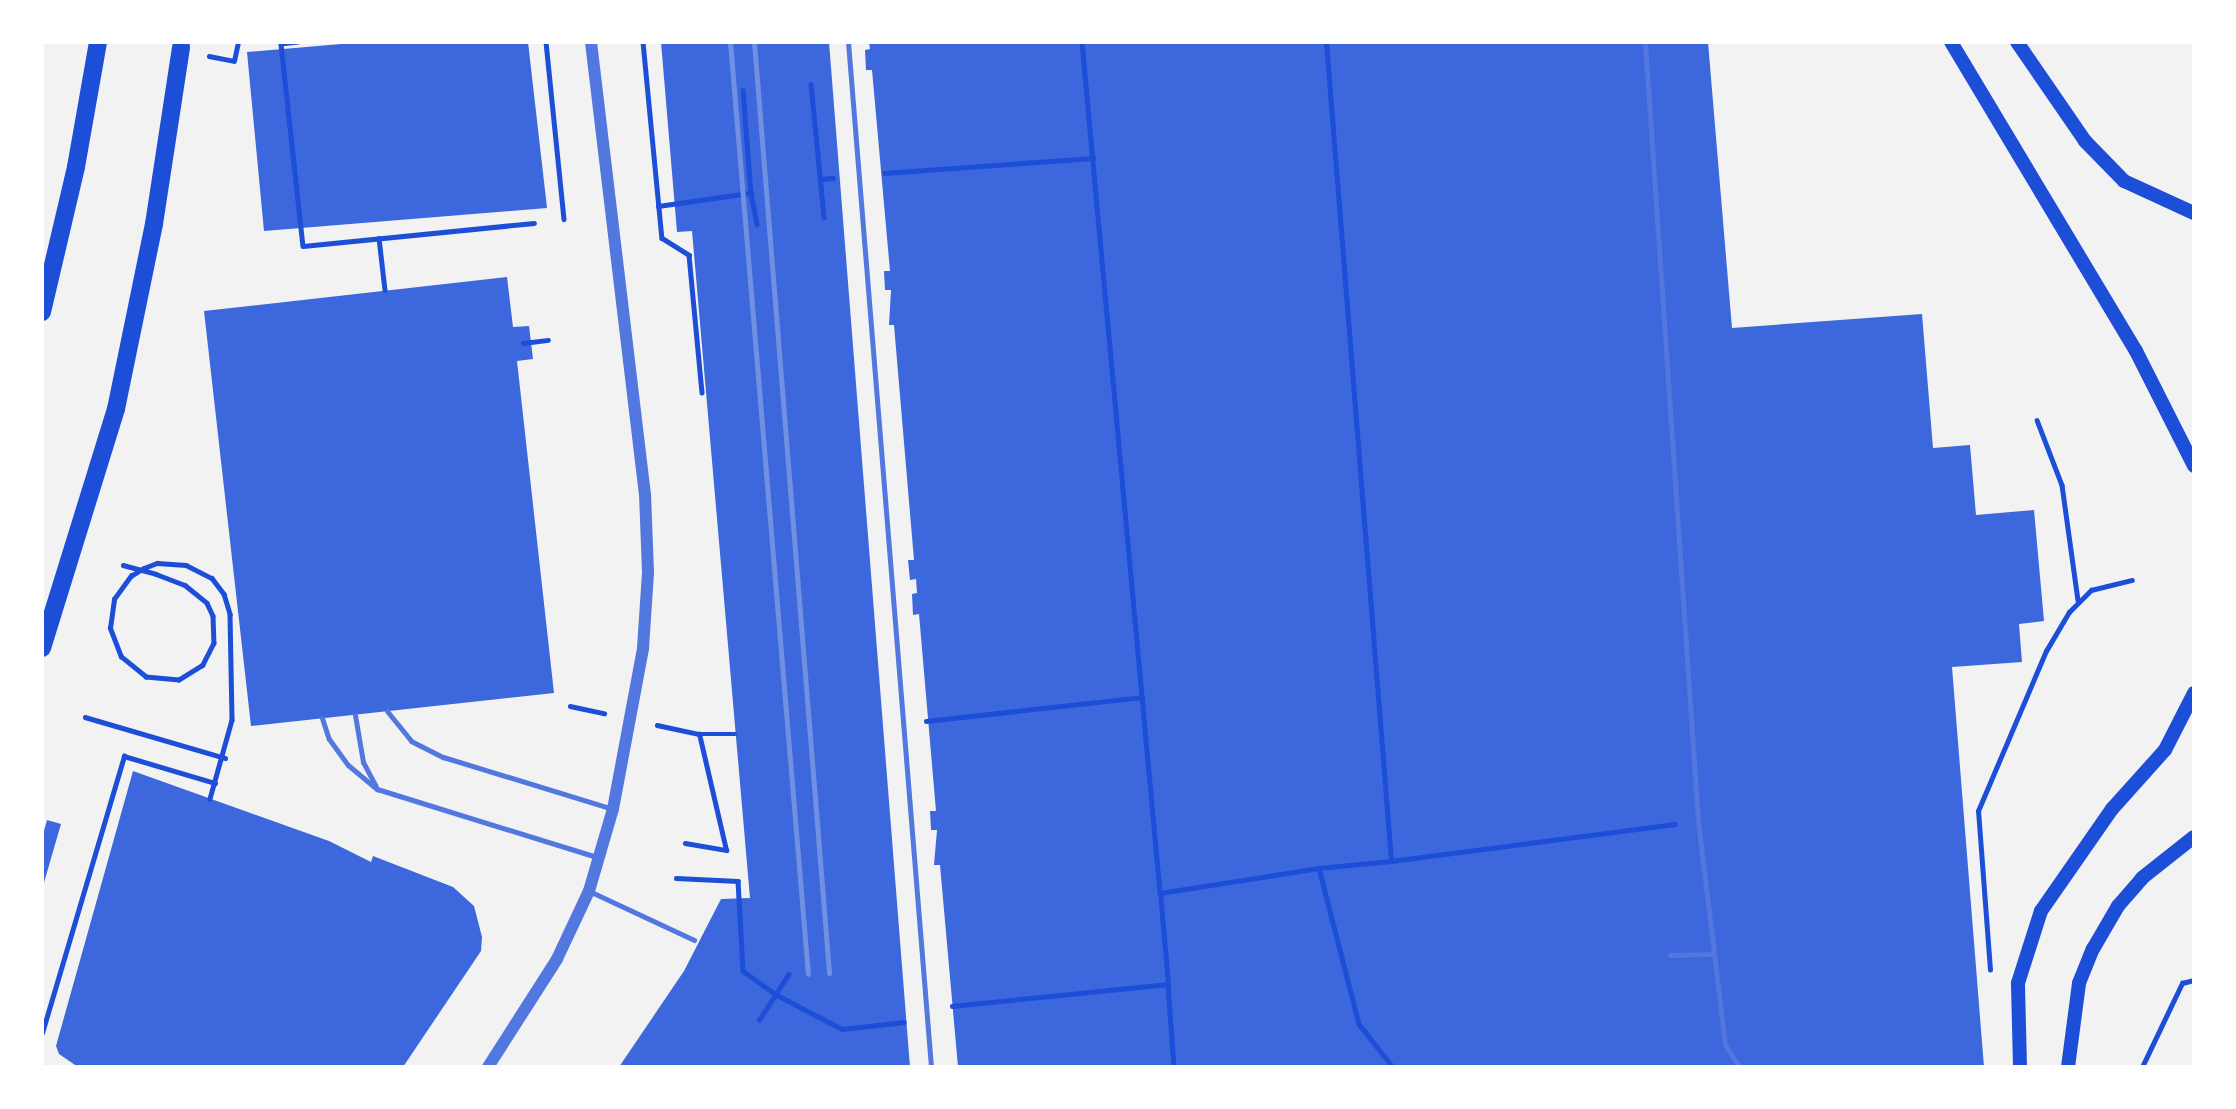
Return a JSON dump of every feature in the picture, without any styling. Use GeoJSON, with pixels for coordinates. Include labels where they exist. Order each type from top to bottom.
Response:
{"type":"FeatureCollection","features":[{"type":"Feature","properties":{"kind":"main road"},"geometry":{"type":"LineString","coordinates":[[42,312],[61,233],[98,42]]}},
{"type":"Feature","properties":{"kind":"main road"},"geometry":{"type":"LineString","coordinates":[[1951,42],[2136,351],[2194,466]]}},
{"type":"Feature","properties":{"kind":"main road"},"geometry":{"type":"LineString","coordinates":[[2017,42],[2085,141],[2124,181],[2194,213]]}},
{"type":"Feature","properties":{"kind":"main road"},"geometry":{"type":"LineString","coordinates":[[42,648],[116,409],[154,224],[181,47]]}},
{"type":"Feature","properties":{"kind":"main road"},"geometry":{"type":"LineString","coordinates":[[42,253],[61,233]]}},
{"type":"Feature","properties":{"kind":"main road"},"geometry":{"type":"LineString","coordinates":[[2020,1067],[2018,983],[2041,911],[2112,809],[2165,750],[2194,692]]}},
{"type":"Feature","properties":{"kind":"main road"},"geometry":{"type":"LineString","coordinates":[[2068,1067],[2077,994],[2093,949],[2118,906],[2142,878],[2194,837]]}},
{"type":"Feature","properties":{"kind":"street"},"geometry":{"type":"LineString","coordinates":[[488,1067],[557,959],[589,891],[613,809],[641,661],[648,572],[624,292],[591,42]]}},
{"type":"Feature","properties":{"kind":"lane"},"geometry":{"type":"LineString","coordinates":[[848,42],[931,1067]]}},
{"type":"Feature","properties":{"kind":"lane"},"geometry":{"type":"LineString","coordinates":[[1645,42],[1698,821],[1725,1044],[1739,1067]]}},
{"type":"Feature","properties":{"kind":"lane"},"geometry":{"type":"LineString","coordinates":[[387,711],[411,741],[443,757],[613,809]]}},
{"type":"Feature","properties":{"kind":"lane"},"geometry":{"type":"LineString","coordinates":[[355,715],[363,762],[377,789]]}},
{"type":"Feature","properties":{"kind":"lane"},"geometry":{"type":"LineString","coordinates":[[322,718],[329,739],[348,765],[377,789],[600,858]]}},
{"type":"Feature","properties":{"kind":"lane"},"geometry":{"type":"LineString","coordinates":[[589,891],[694,940]]}},
{"type":"Feature","properties":{"kind":"lane"},"geometry":{"type":"LineString","coordinates":[[1670,955],[1712,954]]}},
{"type":"Feature","properties":{"kind":"path"},"geometry":{"type":"LineString","coordinates":[[209,56],[234,61],[238,42]]}},
{"type":"Feature","properties":{"kind":"path"},"geometry":{"type":"LineString","coordinates":[[298,42],[282,44],[303,246],[534,223]]}},
{"type":"Feature","properties":{"kind":"path"},"geometry":{"type":"LineString","coordinates":[[546,42],[564,219]]}},
{"type":"Feature","properties":{"kind":"path"},"geometry":{"type":"LineString","coordinates":[[643,42],[662,238],[689,255],[702,392]]}},
{"type":"Feature","properties":{"kind":"path"},"geometry":{"type":"LineString","coordinates":[[1082,42],[1174,1067]]}},
{"type":"Feature","properties":{"kind":"path"},"geometry":{"type":"LineString","coordinates":[[1326,42],[1391,861]]}},
{"type":"Feature","properties":{"kind":"path"},"geometry":{"type":"LineString","coordinates":[[811,84],[824,216]]}},
{"type":"Feature","properties":{"kind":"path"},"geometry":{"type":"LineString","coordinates":[[743,90],[751,193],[757,224]]}},
{"type":"Feature","properties":{"kind":"path"},"geometry":{"type":"LineString","coordinates":[[881,173],[1093,158]]}},
{"type":"Feature","properties":{"kind":"path"},"geometry":{"type":"LineString","coordinates":[[658,206],[751,193]]}},
{"type":"Feature","properties":{"kind":"path"},"geometry":{"type":"LineString","coordinates":[[379,238],[385,290]]}},
{"type":"Feature","properties":{"kind":"path"},"geometry":{"type":"LineString","coordinates":[[523,344],[548,340]]}},
{"type":"Feature","properties":{"kind":"path"},"geometry":{"type":"LineString","coordinates":[[2037,420],[2062,485],[2078,600]]}},
{"type":"Feature","properties":{"kind":"path"},"geometry":{"type":"LineString","coordinates":[[123,565],[156,575],[186,585],[207,603],[215,629],[210,654],[194,673],[162,682],[133,669],[113,643],[112,606],[131,576],[171,562],[200,569],[224,594],[230,614],[232,720],[225,758],[210,799]]}},
{"type":"Feature","properties":{"kind":"path"},"geometry":{"type":"LineString","coordinates":[[1991,981],[1978,811],[2046,651],[2078,600],[2091,590],[2132,580]]}},
{"type":"Feature","properties":{"kind":"path"},"geometry":{"type":"LineString","coordinates":[[928,721],[1142,697]]}},
{"type":"Feature","properties":{"kind":"path"},"geometry":{"type":"LineString","coordinates":[[85,717],[225,758]]}},
{"type":"Feature","properties":{"kind":"path"},"geometry":{"type":"LineString","coordinates":[[685,843],[726,850],[725,833],[699,734]]}},
{"type":"Feature","properties":{"kind":"path"},"geometry":{"type":"LineString","coordinates":[[42,1033],[124,756],[215,783]]}},
{"type":"Feature","properties":{"kind":"path"},"geometry":{"type":"LineString","coordinates":[[1160,893],[1319,868],[1698,821]]}},
{"type":"Feature","properties":{"kind":"path"},"geometry":{"type":"LineString","coordinates":[[1319,868],[1359,1024],[1393,1067]]}},
{"type":"Feature","properties":{"kind":"path"},"geometry":{"type":"LineString","coordinates":[[676,878],[738,881],[743,971],[777,995],[842,1030],[906,1022]]}},
{"type":"Feature","properties":{"kind":"path"},"geometry":{"type":"LineString","coordinates":[[759,1020],[788,975]]}},
{"type":"Feature","properties":{"kind":"path"},"geometry":{"type":"LineString","coordinates":[[2142,1067],[2182,984],[2194,980]]}},
{"type":"Feature","properties":{"kind":"path"},"geometry":{"type":"LineString","coordinates":[[953,1006],[1168,984]]}},
{"type":"Feature","properties":{"kind":"building"},"geometry":{"type":"Polygon","coordinates":[[[364,42],[528,42],[547,208],[264,231],[247,52],[364,42]]]}},
{"type":"Feature","properties":{"kind":"building"},"geometry":{"type":"Polygon","coordinates":[[[661,42],[829,42],[910,1067],[619,1067],[684,971],[721,899],[750,898],[692,231],[677,232],[661,42]]]}},
{"type":"Feature","properties":{"kind":"building"},"geometry":{"type":"Polygon","coordinates":[[[869,42],[1708,42],[1732,328],[1922,314],[1933,448],[1970,445],[1976,515],[2034,510],[2044,621],[2019,624],[2022,662],[1952,667],[1984,1067],[958,1067],[940,865],[934,865],[937,830],[931,830],[930,811],[936,811],[919,614],[913,615],[912,594],[917,593],[916,579],[910,580],[908,560],[914,560],[894,325],[889,325],[891,290],[885,290],[884,271],[890,271],[872,70],[866,70],[865,50],[870,49],[869,42]]]}},
{"type":"Feature","properties":{"kind":"building"},"geometry":{"type":"Polygon","coordinates":[[[507,277],[513,327],[529,326],[533,359],[517,361],[554,693],[251,726],[204,311],[507,277]]]}},
{"type":"Feature","properties":{"kind":"building"},"geometry":{"type":"Polygon","coordinates":[[[133,771],[329,841],[371,862],[373,856],[453,887],[474,906],[482,937],[481,951],[403,1067],[78,1067],[59,1054],[56,1046],[133,771]]]}},
{"type":"Feature","properties":{"kind":"building"},"geometry":{"type":"Polygon","coordinates":[[[47,820],[61,824],[43,886],[42,838],[47,820]]]}},
{"type":"Feature","properties":{"kind":"railway"},"geometry":{"type":"LineString","coordinates":[[730,42],[808,974]]}},
{"type":"Feature","properties":{"kind":"railway"},"geometry":{"type":"LineString","coordinates":[[754,42],[829,973]]}}]}
